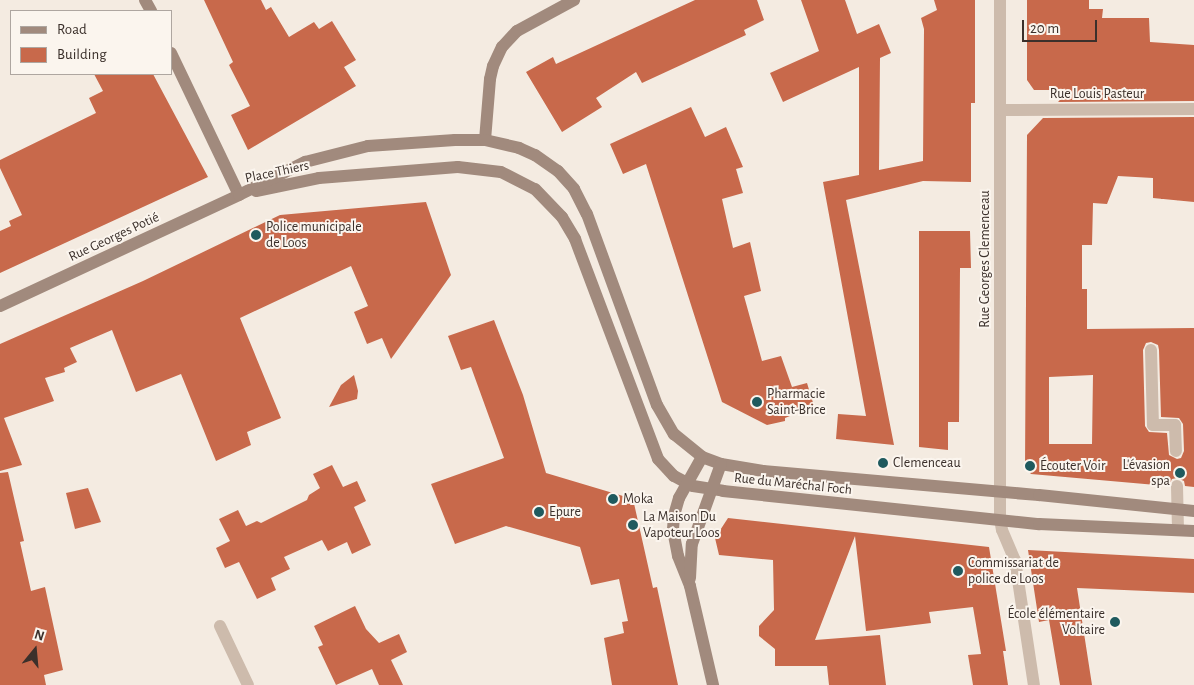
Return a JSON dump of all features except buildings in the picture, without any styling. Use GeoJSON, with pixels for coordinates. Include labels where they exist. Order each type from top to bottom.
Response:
{"type":"FeatureCollection","features":[{"type":"Feature","properties":{"kind":"main road"},"geometry":{"type":"LineString","coordinates":[[485,140],[490,79],[493,66],[502,46],[517,31],[574,0]]}},
{"type":"Feature","properties":{"kind":"main road"},"geometry":{"type":"LineString","coordinates":[[172,55],[239,195]]}},
{"type":"Feature","properties":{"kind":"main road","name":"Place Thiers"},"geometry":{"type":"LineString","coordinates":[[239,195],[291,168],[345,151],[384,145],[455,140],[485,140],[519,148],[547,163],[567,180]]}},
{"type":"Feature","properties":{"kind":"main road","name":"Place Thiers"},"geometry":{"type":"LineString","coordinates":[[239,195],[319,178],[428,168],[471,167],[501,172],[524,182],[545,198],[562,217]]}},
{"type":"Feature","properties":{"kind":"main road","name":"Rue du Maréchal Foch"},"geometry":{"type":"LineString","coordinates":[[567,180],[587,214],[657,405],[674,434],[702,457],[720,464],[763,471],[1000,492],[1194,512]]}},
{"type":"Feature","properties":{"kind":"main road","name":"Rue Georges Potié"},"geometry":{"type":"LineString","coordinates":[[0,306],[239,195]]}},
{"type":"Feature","properties":{"kind":"main road","name":"Rue du Maréchal Foch"},"geometry":{"type":"LineString","coordinates":[[562,217],[581,255],[658,459],[669,472],[685,483],[713,490],[1060,525],[1194,531]]}},
{"type":"Feature","properties":{"kind":"main road"},"geometry":{"type":"LineString","coordinates":[[702,457],[685,483],[676,507],[673,530],[678,556],[690,586],[713,685]]}},
{"type":"Feature","properties":{"kind":"main road"},"geometry":{"type":"LineString","coordinates":[[690,586],[692,544],[699,521],[713,490],[720,464]]}},
{"type":"Feature","properties":{"kind":"street","name":"Rue Georges Clemenceau"},"geometry":{"type":"LineString","coordinates":[[1000,0],[1000,519],[1002,530],[1015,560],[1034,685]]}},
{"type":"Feature","properties":{"kind":"street","name":"Rue Louis Pasteur"},"geometry":{"type":"LineString","coordinates":[[1001,110],[1194,109]]}},
{"type":"Feature","properties":{"kind":"street"},"geometry":{"type":"LineString","coordinates":[[1151,350],[1154,425],[1175,425],[1176,451]]}},
{"type":"Feature","properties":{"kind":"street"},"geometry":{"type":"LineString","coordinates":[[1177,486],[1178,530]]}},
{"type":"Feature","properties":{"kind":"street"},"geometry":{"type":"LineString","coordinates":[[220,626],[248,685]]}},
{"type":"Feature","properties":{"kind":"place","name":"Police municipale de Loos"},"geometry":{"type":"Point","coordinates":[256,235]}},
{"type":"Feature","properties":{"kind":"place","name":"Pharmacie Saint-Brice"},"geometry":{"type":"Point","coordinates":[757,402]}},
{"type":"Feature","properties":{"kind":"place","name":"Clemenceau"},"geometry":{"type":"Point","coordinates":[883,463]}},
{"type":"Feature","properties":{"kind":"place","name":"Écouter Voir"},"geometry":{"type":"Point","coordinates":[1030,466]}},
{"type":"Feature","properties":{"kind":"place","name":"L'évasion spa"},"geometry":{"type":"Point","coordinates":[1180,473]}},
{"type":"Feature","properties":{"kind":"place","name":"Moka"},"geometry":{"type":"Point","coordinates":[613,499]}},
{"type":"Feature","properties":{"kind":"place","name":"Epure"},"geometry":{"type":"Point","coordinates":[539,512]}},
{"type":"Feature","properties":{"kind":"place","name":"La Maison Du Vapoteur Loos"},"geometry":{"type":"Point","coordinates":[633,525]}},
{"type":"Feature","properties":{"kind":"place","name":"Commissariat de police de Loos"},"geometry":{"type":"Point","coordinates":[958,571]}},
{"type":"Feature","properties":{"kind":"place","name":"École élémentaire Voltaire"},"geometry":{"type":"Point","coordinates":[1115,622]}}]}
